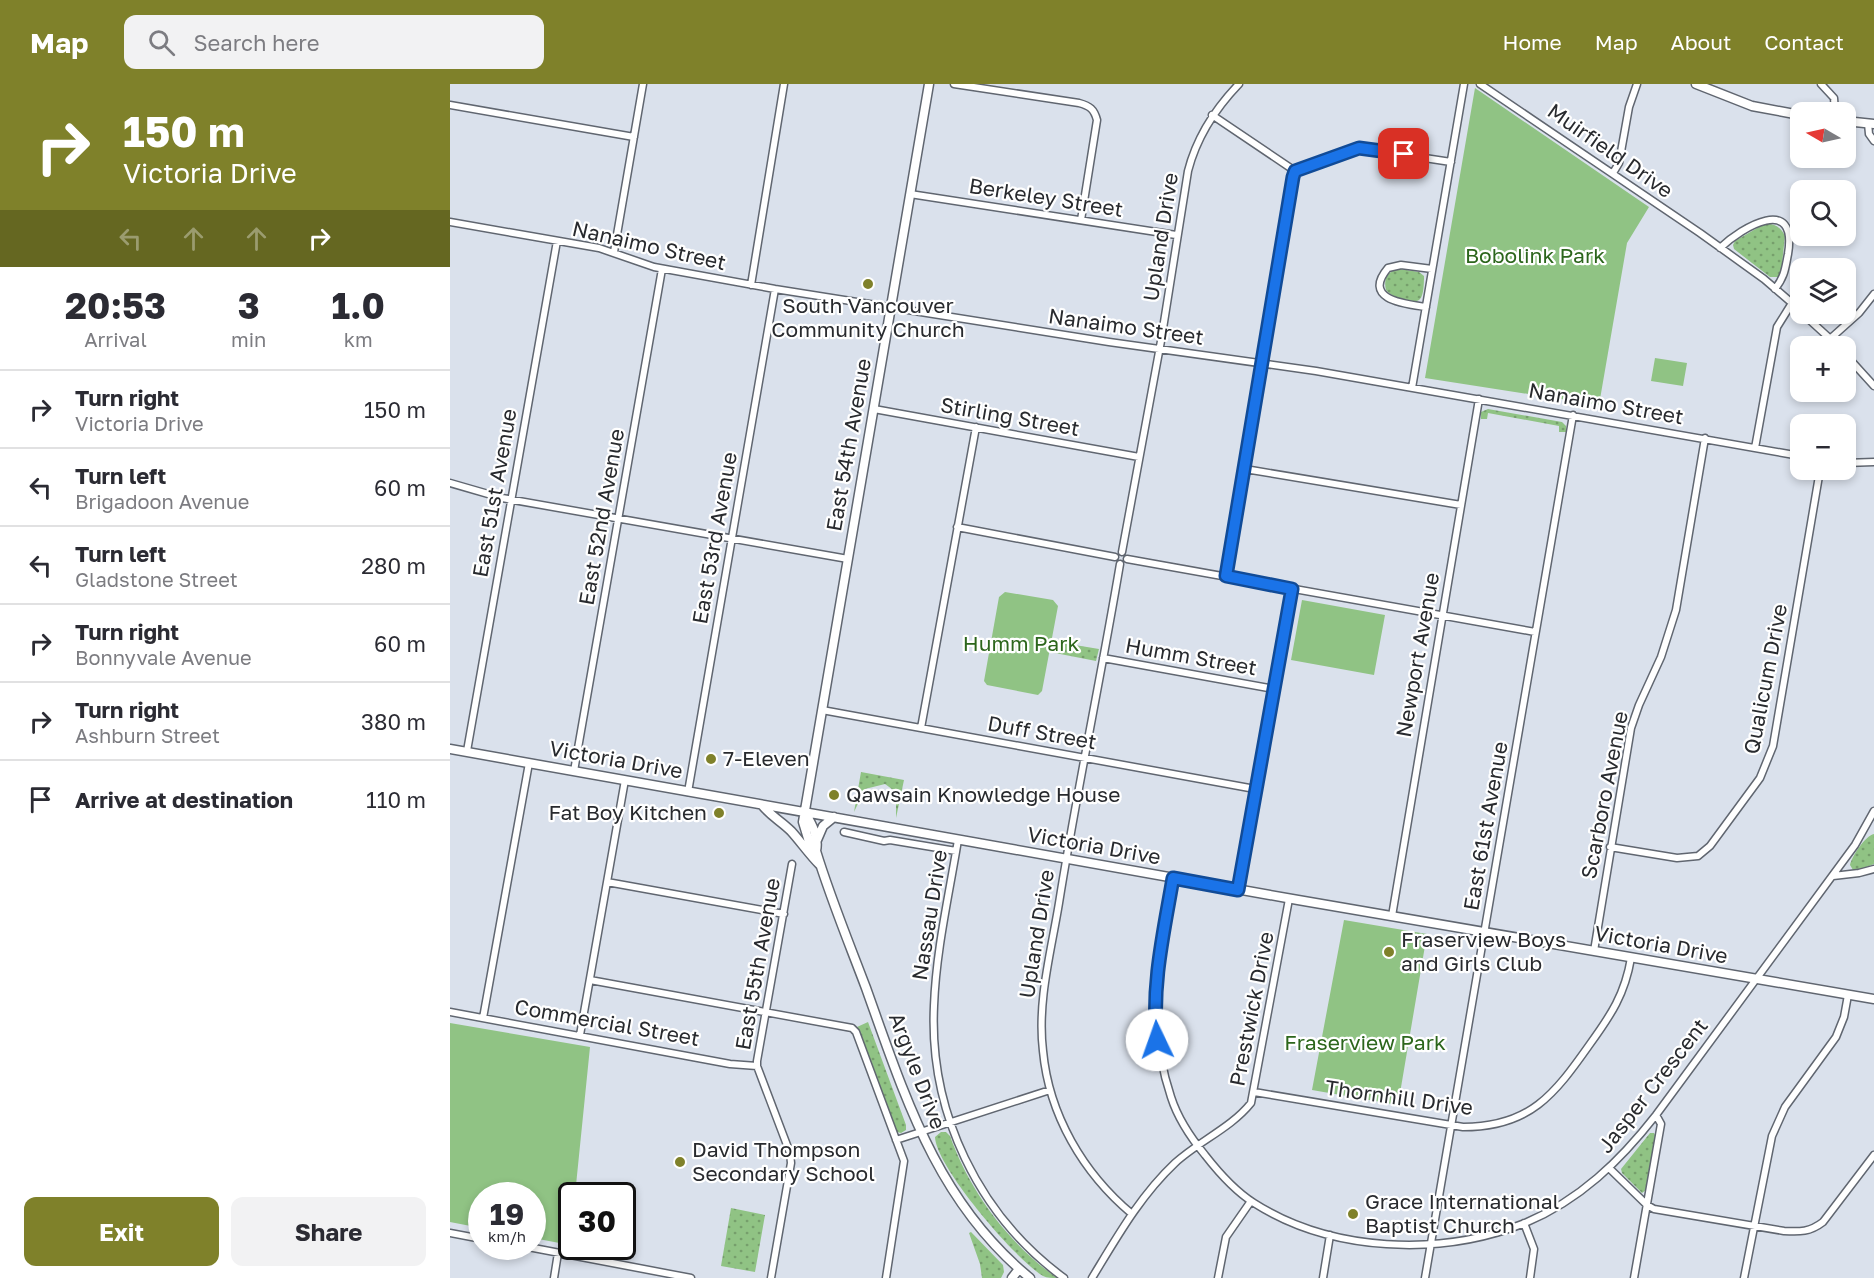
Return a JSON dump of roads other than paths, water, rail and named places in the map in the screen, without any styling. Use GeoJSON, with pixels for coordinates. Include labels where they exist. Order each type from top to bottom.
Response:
{"type":"FeatureCollection","features":[{"type":"Feature","properties":{"kind":"street"},"geometry":{"type":"LineString","coordinates":[[614,252],[643,84]]}},
{"type":"Feature","properties":{"kind":"street"},"geometry":{"type":"LineString","coordinates":[[751,285],[784,84]]}},
{"type":"Feature","properties":{"kind":"street","name":"East 54th Avenue"},"geometry":{"type":"LineString","coordinates":[[805,813],[929,84]]}},
{"type":"Feature","properties":{"kind":"street"},"geometry":{"type":"LineString","coordinates":[[954,84],[1079,103],[1089,106],[1095,112],[1097,120],[1081,220]]}},
{"type":"Feature","properties":{"kind":"street","name":"Upland Drive"},"geometry":{"type":"LineString","coordinates":[[1122,552],[1190,163],[1199,137],[1212,115],[1239,84]]}},
{"type":"Feature","properties":{"kind":"street"},"geometry":{"type":"LineString","coordinates":[[1412,388],[1464,84]]}},
{"type":"Feature","properties":{"kind":"street","name":"Muirfield Drive"},"geometry":{"type":"LineString","coordinates":[[1480,84],[1720,248],[1790,301]]}},
{"type":"Feature","properties":{"kind":"street"},"geometry":{"type":"LineString","coordinates":[[1613,173],[1619,163],[1629,107],[1637,84]]}},
{"type":"Feature","properties":{"kind":"street"},"geometry":{"type":"LineString","coordinates":[[1696,84],[1752,106],[1790,113]]}},
{"type":"Feature","properties":{"kind":"street"},"geometry":{"type":"LineString","coordinates":[[1821,84],[1834,98],[1834,102]]}},
{"type":"Feature","properties":{"kind":"street"},"geometry":{"type":"LineString","coordinates":[[450,105],[634,137]]}},
{"type":"Feature","properties":{"kind":"street"},"geometry":{"type":"LineString","coordinates":[[1212,115],[1295,171]]}},
{"type":"Feature","properties":{"kind":"street"},"geometry":{"type":"LineString","coordinates":[[1856,122],[1871,124],[1869,134],[1874,141]]}},
{"type":"Feature","properties":{"kind":"street"},"geometry":{"type":"LineString","coordinates":[[1295,171],[1359,148],[1451,162]]}},
{"type":"Feature","properties":{"kind":"street"},"geometry":{"type":"LineString","coordinates":[[1226,576],[1295,171]]}},
{"type":"Feature","properties":{"kind":"street","name":"Berkeley Street"},"geometry":{"type":"LineString","coordinates":[[910,194],[1176,235]]}},
{"type":"Feature","properties":{"kind":"street"},"geometry":{"type":"LineString","coordinates":[[1720,248],[1765,219],[1782,223],[1788,231],[1790,243],[1784,278],[1775,289]]}},
{"type":"Feature","properties":{"kind":"street","name":"Nanaimo Street"},"geometry":{"type":"LineString","coordinates":[[450,223],[599,248],[662,269],[775,290],[1412,388],[1790,454]]}},
{"type":"Feature","properties":{"kind":"street","name":"East 51st Avenue"},"geometry":{"type":"LineString","coordinates":[[467,752],[557,241]]}},
{"type":"Feature","properties":{"kind":"street"},"geometry":{"type":"LineString","coordinates":[[1426,307],[1391,301],[1382,290],[1381,280],[1388,268],[1396,265],[1432,270]]}},
{"type":"Feature","properties":{"kind":"street","name":"East 52nd Avenue"},"geometry":{"type":"LineString","coordinates":[[574,771],[662,269]]}},
{"type":"Feature","properties":{"kind":"street","name":"East 53rd Avenue"},"geometry":{"type":"LineString","coordinates":[[688,792],[775,290]]}},
{"type":"Feature","properties":{"kind":"street"},"geometry":{"type":"LineString","coordinates":[[1833,336],[1874,294]]}},
{"type":"Feature","properties":{"kind":"street"},"geometry":{"type":"LineString","coordinates":[[1755,448],[1777,327],[1790,306]]}},
{"type":"Feature","properties":{"kind":"street"},"geometry":{"type":"LineString","coordinates":[[1815,324],[1829,336]]}},
{"type":"Feature","properties":{"kind":"street"},"geometry":{"type":"LineString","coordinates":[[1856,366],[1874,386]]}},
{"type":"Feature","properties":{"kind":"street","name":"Newport Avenue"},"geometry":{"type":"LineString","coordinates":[[1392,916],[1479,399]]}},
{"type":"Feature","properties":{"kind":"street","name":"Stirling Street"},"geometry":{"type":"LineString","coordinates":[[874,409],[1139,457]]}},
{"type":"Feature","properties":{"kind":"street","name":"East 61st Avenue"},"geometry":{"type":"LineString","coordinates":[[1425,1278],[1573,415]]}},
{"type":"Feature","properties":{"kind":"street"},"geometry":{"type":"LineString","coordinates":[[921,728],[976,427]]}},
{"type":"Feature","properties":{"kind":"street","name":"Scarboro Avenue"},"geometry":{"type":"LineString","coordinates":[[1594,951],[1631,728],[1676,610],[1705,438]]}},
{"type":"Feature","properties":{"kind":"street"},"geometry":{"type":"LineString","coordinates":[[1856,463],[1874,462]]}},
{"type":"Feature","properties":{"kind":"street"},"geometry":{"type":"LineString","coordinates":[[1245,469],[1461,505]]}},
{"type":"Feature","properties":{"kind":"street","name":"Qualicum Drive"},"geometry":{"type":"LineString","coordinates":[[1610,847],[1677,858],[1698,856],[1710,846],[1760,778],[1773,746],[1818,480]]}},
{"type":"Feature","properties":{"kind":"street"},"geometry":{"type":"LineString","coordinates":[[450,483],[511,500],[848,559]]}},
{"type":"Feature","properties":{"kind":"street"},"geometry":{"type":"LineString","coordinates":[[957,527],[1115,557]]}},
{"type":"Feature","properties":{"kind":"street"},"geometry":{"type":"LineString","coordinates":[[1115,557],[1122,552],[1127,559]]}},
{"type":"Feature","properties":{"kind":"street"},"geometry":{"type":"LineString","coordinates":[[1115,557],[1120,564],[1127,559]]}},
{"type":"Feature","properties":{"kind":"street"},"geometry":{"type":"LineString","coordinates":[[1127,559],[1535,632]]}},
{"type":"Feature","properties":{"kind":"street","name":"Upland Drive"},"geometry":{"type":"LineString","coordinates":[[1120,564],[1066,859],[1044,991],[1041,1024],[1043,1052],[1050,1090],[1070,1139],[1086,1166],[1110,1194],[1132,1214]]}},
{"type":"Feature","properties":{"kind":"street"},"geometry":{"type":"LineString","coordinates":[[1238,890],[1292,589]]}},
{"type":"Feature","properties":{"kind":"street","name":"Humm Street"},"geometry":{"type":"LineString","coordinates":[[1103,658],[1274,689]]}},
{"type":"Feature","properties":{"kind":"street","name":"Duff Street"},"geometry":{"type":"LineString","coordinates":[[822,710],[1255,789]]}},
{"type":"Feature","properties":{"kind":"street","name":"Victoria Drive"},"geometry":{"type":"LineString","coordinates":[[450,748],[1289,899],[1874,999]]}},
{"type":"Feature","properties":{"kind":"street"},"geometry":{"type":"LineString","coordinates":[[483,1018],[529,763]]}},
{"type":"Feature","properties":{"kind":"street"},"geometry":{"type":"LineString","coordinates":[[580,1035],[625,780]]}},
{"type":"Feature","properties":{"kind":"street"},"geometry":{"type":"LineString","coordinates":[[762,805],[771,817],[790,830],[820,865]]}},
{"type":"Feature","properties":{"kind":"street","name":"Argyle Drive"},"geometry":{"type":"LineString","coordinates":[[805,813],[812,823],[817,840],[816,851],[820,865],[931,1156],[975,1223],[1030,1278]]}},
{"type":"Feature","properties":{"kind":"street","name":"Argyle Drive"},"geometry":{"type":"LineString","coordinates":[[805,813],[803,822],[805,832],[810,845],[816,851]]}},
{"type":"Feature","properties":{"kind":"street","name":"Jasper Crescent"},"geometry":{"type":"LineString","coordinates":[[1173,878],[1158,973],[1155,1024],[1159,1056],[1171,1098],[1197,1146],[1222,1175],[1251,1201],[1287,1220],[1330,1235],[1369,1241],[1431,1245],[1478,1237],[1524,1223],[1572,1197],[1609,1168],[1633,1144],[1656,1115],[1833,876],[1873,815]]}},
{"type":"Feature","properties":{"kind":"street"},"geometry":{"type":"LineString","coordinates":[[817,840],[823,826],[834,818]]}},
{"type":"Feature","properties":{"kind":"street"},"geometry":{"type":"LineString","coordinates":[[890,840],[891,828]]}},
{"type":"Feature","properties":{"kind":"street"},"geometry":{"type":"LineString","coordinates":[[844,832],[884,841],[890,840],[956,851]]}},
{"type":"Feature","properties":{"kind":"street","name":"Nassau Drive"},"geometry":{"type":"LineString","coordinates":[[958,840],[939,955],[933,1016],[936,1068],[950,1122],[965,1162],[989,1202],[1024,1245],[1064,1278]]}},
{"type":"Feature","properties":{"kind":"street","name":"East 55th Avenue"},"geometry":{"type":"LineString","coordinates":[[771,1278],[791,1163],[790,1153],[757,1066],[792,864]]}},
{"type":"Feature","properties":{"kind":"street"},"geometry":{"type":"LineString","coordinates":[[1833,876],[1859,873],[1874,868]]}},
{"type":"Feature","properties":{"kind":"street"},"geometry":{"type":"LineString","coordinates":[[607,882],[784,914]]}},
{"type":"Feature","properties":{"kind":"street","name":"Prestwick Drive"},"geometry":{"type":"LineString","coordinates":[[1092,1278],[1132,1214],[1156,1183],[1182,1156],[1244,1112],[1251,1102],[1289,899]]}},
{"type":"Feature","properties":{"kind":"street","name":"Thornhill Drive"},"geometry":{"type":"LineString","coordinates":[[1254,1092],[1452,1125],[1480,1127],[1503,1122],[1531,1110],[1555,1091],[1614,1011],[1624,989],[1631,958]]}},
{"type":"Feature","properties":{"kind":"street"},"geometry":{"type":"LineString","coordinates":[[590,980],[852,1028],[856,1032],[904,1167],[886,1278]]}},
{"type":"Feature","properties":{"kind":"street"},"geometry":{"type":"LineString","coordinates":[[1744,1278],[1772,1136],[1778,1119],[1836,1037],[1844,1017],[1848,995]]}},
{"type":"Feature","properties":{"kind":"street","name":"Commercial Street"},"geometry":{"type":"LineString","coordinates":[[450,1012],[730,1064],[757,1066]]}},
{"type":"Feature","properties":{"kind":"street"},"geometry":{"type":"LineString","coordinates":[[896,1140],[1050,1090]]}},
{"type":"Feature","properties":{"kind":"street"},"geometry":{"type":"LineString","coordinates":[[1634,1278],[1661,1124],[1656,1115]]}},
{"type":"Feature","properties":{"kind":"street"},"geometry":{"type":"LineString","coordinates":[[1609,1168],[1654,1209],[1784,1231],[1803,1232],[1815,1228],[1831,1213],[1874,1155]]}},
{"type":"Feature","properties":{"kind":"street"},"geometry":{"type":"LineString","coordinates":[[1218,1278],[1226,1238],[1251,1201]]}},
{"type":"Feature","properties":{"kind":"street"},"geometry":{"type":"LineString","coordinates":[[1524,1223],[1534,1248],[1530,1278]]}},
{"type":"Feature","properties":{"kind":"street"},"geometry":{"type":"LineString","coordinates":[[450,1233],[468,1236]]}},
{"type":"Feature","properties":{"kind":"street"},"geometry":{"type":"LineString","coordinates":[[1323,1278],[1330,1235]]}},
{"type":"Feature","properties":{"kind":"street"},"geometry":{"type":"LineString","coordinates":[[546,1251],[558,1253],[554,1278]]}},
{"type":"Feature","properties":{"kind":"street"},"geometry":{"type":"LineString","coordinates":[[595,1260],[691,1278]]}},
{"type":"Feature","properties":{"kind":"street"},"geometry":{"type":"LineString","coordinates":[[1012,1278],[1019,1269]]}},
{"type":"Feature","properties":{"kind":"place","name":"South Vancouver Community Church"},"geometry":{"type":"Point","coordinates":[868,284]}},
{"type":"Feature","properties":{"kind":"place","name":"7-Eleven"},"geometry":{"type":"Point","coordinates":[711,759]}},
{"type":"Feature","properties":{"kind":"place","name":"Qawsain Knowledge House"},"geometry":{"type":"Point","coordinates":[834,795]}},
{"type":"Feature","properties":{"kind":"place","name":"Fat Boy Kitchen"},"geometry":{"type":"Point","coordinates":[719,813]}},
{"type":"Feature","properties":{"kind":"place","name":"Fraserview Boys and Girls Club"},"geometry":{"type":"Point","coordinates":[1389,952]}},
{"type":"Feature","properties":{"kind":"place","name":"David Thompson Secondary School"},"geometry":{"type":"Point","coordinates":[680,1162]}},
{"type":"Feature","properties":{"kind":"place","name":"Grace International Baptist Church"},"geometry":{"type":"Point","coordinates":[1353,1214]}},
{"type":"Feature","properties":{"kind":"park label","name":"Bobolink Park"},"geometry":{"type":"Point","coordinates":[1535,256]}},
{"type":"Feature","properties":{"kind":"park label","name":"Humm Park"},"geometry":{"type":"Point","coordinates":[1021,644]}},
{"type":"Feature","properties":{"kind":"park label","name":"Fraserview Park"},"geometry":{"type":"Point","coordinates":[1365,1043]}}]}
